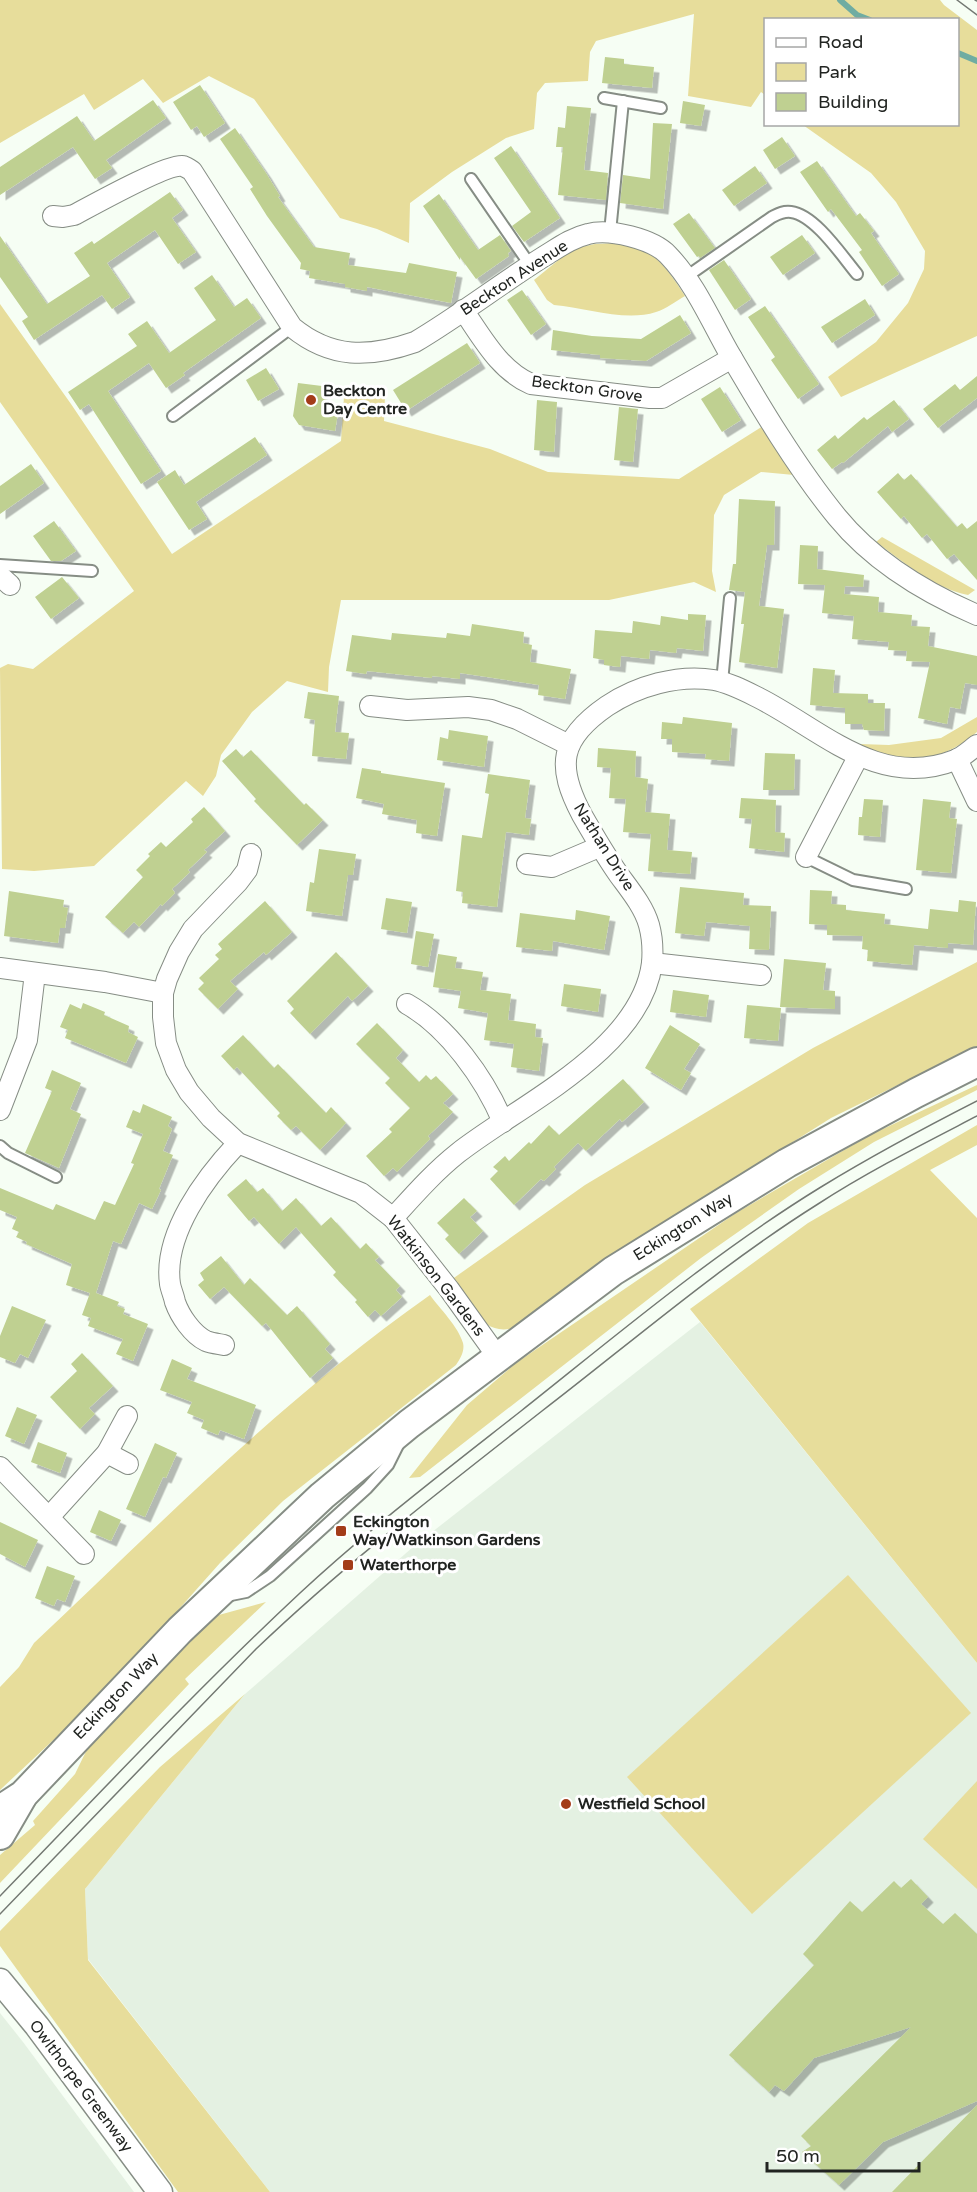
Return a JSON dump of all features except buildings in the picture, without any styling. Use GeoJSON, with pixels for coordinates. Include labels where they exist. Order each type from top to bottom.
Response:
{"type":"FeatureCollection","features":[{"type":"Feature","properties":{"kind":"main road","name":"Eckington Way"},"geometry":{"type":"LineString","coordinates":[[0,1835],[11,1802],[172,1638],[322,1496],[409,1424],[497,1356],[614,1271],[787,1163],[977,1062]]}},
{"type":"Feature","properties":{"kind":"street","name":"Beckton Avenue"},"geometry":{"type":"LineString","coordinates":[[53,216],[63,217],[74,214],[137,183],[175,167],[183,166],[192,171],[292,327],[307,339],[337,352],[363,353],[394,349],[416,342],[530,265],[570,241],[589,234],[610,232],[654,244],[667,254],[686,277],[732,358],[777,430],[838,519],[877,556],[905,577],[954,605],[977,615]]}},
{"type":"Feature","properties":{"kind":"street","name":"Beckton Grove"},"geometry":{"type":"LineString","coordinates":[[463,310],[494,354],[514,374],[531,384],[662,398],[732,358]]}},
{"type":"Feature","properties":{"kind":"street"},"geometry":{"type":"LineString","coordinates":[[370,706],[407,711],[468,707],[491,710],[516,718],[569,745],[577,732],[591,719],[608,706],[634,692],[660,682],[687,679],[713,680],[771,704],[858,757],[883,766],[931,767],[957,759],[977,745]]}},
{"type":"Feature","properties":{"kind":"street","name":"Nathan Drive"},"geometry":{"type":"LineString","coordinates":[[393,1218],[457,1154],[580,1068],[629,1017],[644,991],[652,963],[649,925],[642,909],[599,847],[572,796],[566,778],[565,761],[569,745]]}},
{"type":"Feature","properties":{"kind":"street"},"geometry":{"type":"LineString","coordinates":[[806,856],[858,757]]}},
{"type":"Feature","properties":{"kind":"street"},"geometry":{"type":"LineString","coordinates":[[957,759],[977,801]]}},
{"type":"Feature","properties":{"kind":"street"},"geometry":{"type":"LineString","coordinates":[[527,864],[552,867],[599,847]]}},
{"type":"Feature","properties":{"kind":"street","name":"Watkinson Gardens"},"geometry":{"type":"LineString","coordinates":[[251,854],[247,870],[193,929],[179,952],[167,979],[163,993],[162,1017],[166,1043],[176,1070],[189,1092],[211,1118],[238,1143],[361,1193],[393,1218],[449,1289],[497,1356]]}},
{"type":"Feature","properties":{"kind":"street"},"geometry":{"type":"LineString","coordinates":[[652,963],[761,975]]}},
{"type":"Feature","properties":{"kind":"street"},"geometry":{"type":"LineString","coordinates":[[0,968],[105,982],[163,993]]}},
{"type":"Feature","properties":{"kind":"street"},"geometry":{"type":"LineString","coordinates":[[0,1110],[27,1040],[34,973]]}},
{"type":"Feature","properties":{"kind":"street"},"geometry":{"type":"LineString","coordinates":[[407,1004],[422,1013],[464,1056],[497,1108],[503,1122]]}},
{"type":"Feature","properties":{"kind":"street"},"geometry":{"type":"LineString","coordinates":[[224,1345],[206,1341],[190,1328],[178,1310],[170,1285],[170,1260],[177,1234],[196,1196],[214,1168],[238,1143]]}},
{"type":"Feature","properties":{"kind":"street"},"geometry":{"type":"LineString","coordinates":[[50,1516],[107,1453],[127,1416]]}},
{"type":"Feature","properties":{"kind":"street"},"geometry":{"type":"LineString","coordinates":[[107,1453],[128,1464]]}},
{"type":"Feature","properties":{"kind":"street"},"geometry":{"type":"LineString","coordinates":[[0,1467],[50,1516],[84,1554]]}},
{"type":"Feature","properties":{"kind":"street","name":"Owlthorpe Greenway"},"geometry":{"type":"LineString","coordinates":[[0,1980],[160,2192]]}},
{"type":"Feature","properties":{"kind":"lane"},"geometry":{"type":"LineString","coordinates":[[604,98],[662,108]]}},
{"type":"Feature","properties":{"kind":"lane"},"geometry":{"type":"LineString","coordinates":[[610,232],[623,101]]}},
{"type":"Feature","properties":{"kind":"lane"},"geometry":{"type":"LineString","coordinates":[[471,179],[530,265]]}},
{"type":"Feature","properties":{"kind":"lane"},"geometry":{"type":"LineString","coordinates":[[686,277],[781,212],[791,212],[806,218],[822,232],[857,274]]}},
{"type":"Feature","properties":{"kind":"lane"},"geometry":{"type":"LineString","coordinates":[[173,416],[292,327]]}},
{"type":"Feature","properties":{"kind":"lane"},"geometry":{"type":"LineString","coordinates":[[0,565],[92,571]]}},
{"type":"Feature","properties":{"kind":"lane"},"geometry":{"type":"LineString","coordinates":[[722,682],[730,598]]}},
{"type":"Feature","properties":{"kind":"lane"},"geometry":{"type":"LineString","coordinates":[[806,856],[853,880],[876,886],[906,889]]}},
{"type":"Feature","properties":{"kind":"lane"},"geometry":{"type":"LineString","coordinates":[[0,1146],[8,1153],[56,1177]]}},
{"type":"Feature","properties":{"kind":"shaded area","name":"Westfield School"},"geometry":{"type":"Polygon","coordinates":[[[700,1322],[977,1663],[977,2192],[270,2192],[88,1959],[85,1889],[245,1694],[413,1547],[700,1322]]]}},
{"type":"Feature","properties":{"kind":"shaded area"},"geometry":{"type":"Polygon","coordinates":[[[0,2013],[23,2042],[134,2192],[0,2192],[0,2013]]]}},
{"type":"Feature","properties":{"kind":"green space"},"geometry":{"type":"Polygon","coordinates":[[[0,0],[940,0],[977,30],[977,336],[841,397],[828,377],[876,342],[908,303],[924,269],[925,251],[896,202],[871,173],[804,126],[959,126],[959,18],[764,18],[764,94],[761,92],[751,107],[688,96],[694,14],[596,41],[590,52],[588,81],[545,83],[537,93],[534,129],[506,138],[452,172],[410,203],[409,243],[377,229],[340,218],[254,99],[209,76],[163,103],[143,79],[94,110],[84,94],[0,143],[0,0]]]}},
{"type":"Feature","properties":{"kind":"green space"},"geometry":{"type":"Polygon","coordinates":[[[618,243],[649,253],[666,270],[685,296],[656,312],[632,316],[619,315],[554,305],[547,300],[534,280],[572,249],[595,244],[618,243]]]}},
{"type":"Feature","properties":{"kind":"green space"},"geometry":{"type":"Polygon","coordinates":[[[0,304],[71,404],[172,554],[341,441],[344,397],[385,395],[384,421],[490,449],[548,472],[679,479],[763,426],[794,475],[761,472],[724,495],[714,515],[712,571],[716,592],[694,582],[609,600],[341,600],[329,667],[328,692],[287,681],[252,712],[221,755],[216,776],[203,796],[186,781],[94,866],[34,871],[2,869],[0,668],[8,664],[33,669],[134,591],[0,402],[0,304]]]}},
{"type":"Feature","properties":{"kind":"green space"},"geometry":{"type":"Polygon","coordinates":[[[882,537],[975,590],[968,595],[943,587],[908,566],[876,542],[882,537]]]}},
{"type":"Feature","properties":{"kind":"green space"},"geometry":{"type":"Polygon","coordinates":[[[977,717],[977,732],[956,747],[932,757],[907,760],[894,758],[876,753],[860,744],[889,745],[941,738],[977,717]]]}},
{"type":"Feature","properties":{"kind":"green space"},"geometry":{"type":"Polygon","coordinates":[[[977,962],[977,1046],[831,1118],[626,1247],[518,1325],[509,1329],[499,1329],[482,1321],[451,1280],[585,1185],[813,1048],[977,962]]]}},
{"type":"Feature","properties":{"kind":"green space"},"geometry":{"type":"Polygon","coordinates":[[[977,1085],[977,1090],[874,1142],[799,1189],[701,1258],[420,1477],[409,1478],[467,1405],[516,1363],[736,1213],[870,1135],[977,1085]]]}},
{"type":"Feature","properties":{"kind":"green space"},"geometry":{"type":"Polygon","coordinates":[[[977,1125],[977,1145],[930,1170],[977,1218],[977,1663],[690,1309],[808,1223],[977,1125]]]}},
{"type":"Feature","properties":{"kind":"green space"},"geometry":{"type":"Polygon","coordinates":[[[430,1295],[461,1337],[463,1352],[456,1365],[283,1501],[220,1563],[139,1654],[63,1731],[0,1790],[0,1687],[19,1667],[34,1643],[177,1507],[275,1418],[325,1375],[430,1295]]]}},
{"type":"Feature","properties":{"kind":"green space"},"geometry":{"type":"Polygon","coordinates":[[[848,1575],[971,1713],[752,1914],[627,1777],[848,1575]]]}},
{"type":"Feature","properties":{"kind":"green space"},"geometry":{"type":"Polygon","coordinates":[[[266,1602],[185,1679],[189,1684],[0,1883],[0,1855],[35,1825],[33,1821],[75,1774],[94,1735],[208,1618],[266,1602]]]}},
{"type":"Feature","properties":{"kind":"green space"},"geometry":{"type":"Polygon","coordinates":[[[245,1694],[85,1889],[88,1960],[270,2192],[178,2192],[0,1946],[0,1931],[160,1767],[245,1694]]]}},
{"type":"Feature","properties":{"kind":"green space"},"geometry":{"type":"Polygon","coordinates":[[[977,1781],[977,1889],[923,1839],[977,1781]]]}},
{"type":"Feature","properties":{"kind":"waterway"},"geometry":{"type":"LineString","coordinates":[[840,0],[857,15],[865,18]]}},
{"type":"Feature","properties":{"kind":"waterway"},"geometry":{"type":"LineString","coordinates":[[959,53],[977,61]]}},
{"type":"Feature","properties":{"kind":"tram line"},"geometry":{"type":"LineString","coordinates":[[957,0],[977,15]]}},
{"type":"Feature","properties":{"kind":"tram line"},"geometry":{"type":"LineString","coordinates":[[0,1896],[261,1630],[354,1545],[409,1500],[668,1294],[743,1239],[840,1176],[898,1142],[977,1101]]}},
{"type":"Feature","properties":{"kind":"tram line"},"geometry":{"type":"LineString","coordinates":[[0,1914],[256,1649],[325,1586],[396,1527],[747,1252],[857,1180],[977,1116]]}},
{"type":"Feature","properties":{"kind":"place","name":"Beckton Day Centre"},"geometry":{"type":"Point","coordinates":[311,400]}},
{"type":"Feature","properties":{"kind":"place","name":"Eckington Way/Watkinson Gardens"},"geometry":{"type":"Point","coordinates":[341,1531]}},
{"type":"Feature","properties":{"kind":"place","name":"Waterthorpe"},"geometry":{"type":"Point","coordinates":[348,1565]}},
{"type":"Feature","properties":{"kind":"place","name":"Westfield School"},"geometry":{"type":"Point","coordinates":[566,1804]}}]}
